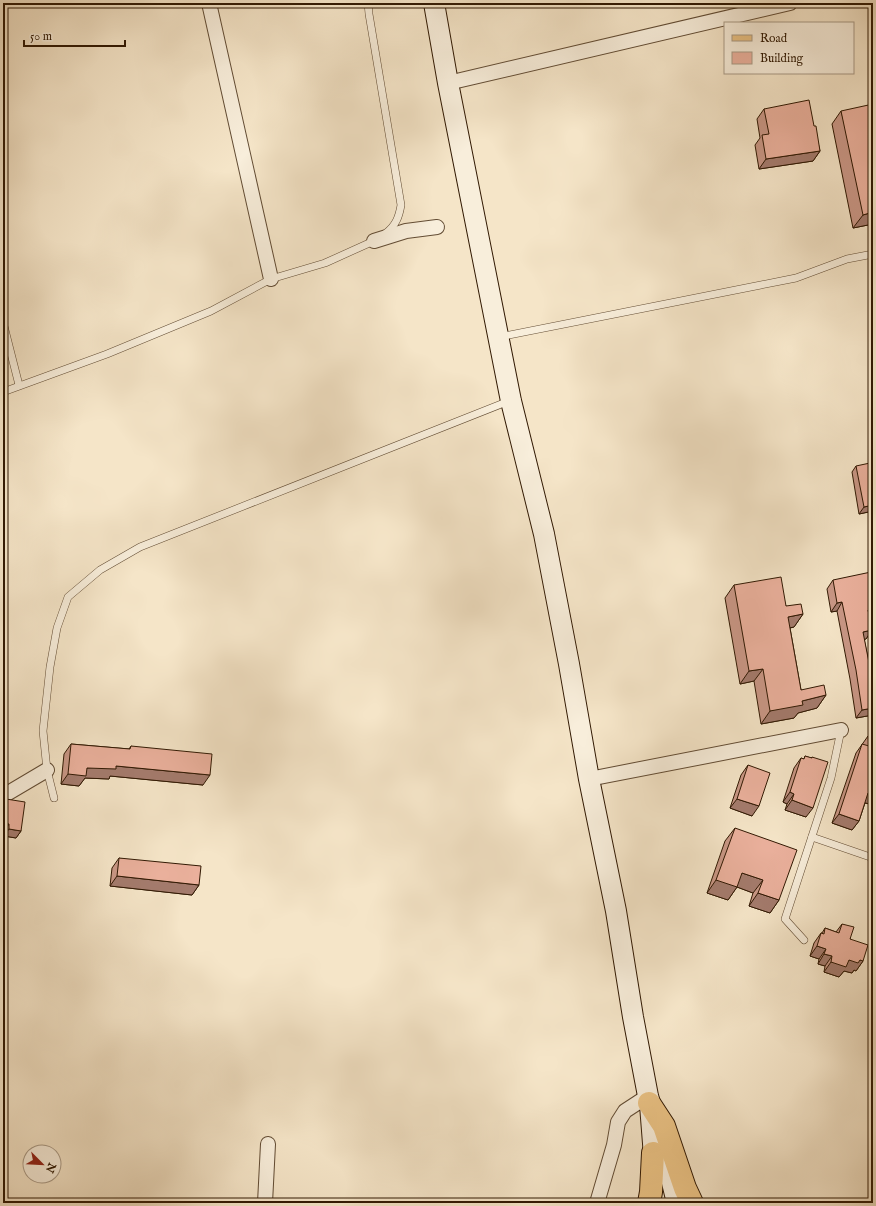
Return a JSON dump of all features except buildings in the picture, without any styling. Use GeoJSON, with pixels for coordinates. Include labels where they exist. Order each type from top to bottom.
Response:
{"type":"FeatureCollection","features":[{"type":"Feature","properties":{"kind":"main road"},"geometry":{"type":"LineString","coordinates":[[434,3],[448,83],[511,401],[544,534],[589,778],[616,911],[633,1017],[649,1099],[677,1203]]}},
{"type":"Feature","properties":{"kind":"main road"},"geometry":{"type":"LineString","coordinates":[[649,1099],[653,1153],[660,1203]]}},
{"type":"Feature","properties":{"kind":"main road"},"geometry":{"type":"LineString","coordinates":[[649,1099],[664,1126],[684,1188],[692,1203]]}},
{"type":"Feature","properties":{"kind":"main road"},"geometry":{"type":"LineString","coordinates":[[649,1203],[653,1153]]}},
{"type":"Feature","properties":{"kind":"street"},"geometry":{"type":"LineString","coordinates":[[209,3],[271,279]]}},
{"type":"Feature","properties":{"kind":"street"},"geometry":{"type":"LineString","coordinates":[[448,83],[790,3]]}},
{"type":"Feature","properties":{"kind":"street"},"geometry":{"type":"LineString","coordinates":[[374,241],[406,231],[437,227]]}},
{"type":"Feature","properties":{"kind":"street"},"geometry":{"type":"LineString","coordinates":[[589,778],[841,730]]}},
{"type":"Feature","properties":{"kind":"street"},"geometry":{"type":"LineString","coordinates":[[3,796],[47,770]]}},
{"type":"Feature","properties":{"kind":"street"},"geometry":{"type":"LineString","coordinates":[[597,1203],[614,1145],[618,1122],[625,1111],[649,1099]]}},
{"type":"Feature","properties":{"kind":"street"},"geometry":{"type":"LineString","coordinates":[[265,1203],[268,1144]]}},
{"type":"Feature","properties":{"kind":"lane"},"geometry":{"type":"LineString","coordinates":[[3,392],[107,354],[211,311],[271,279],[325,263],[374,241],[392,228],[399,217],[401,205],[368,3]]}},
{"type":"Feature","properties":{"kind":"lane"},"geometry":{"type":"LineString","coordinates":[[499,337],[796,278],[847,259],[873,254]]}},
{"type":"Feature","properties":{"kind":"lane"},"geometry":{"type":"LineString","coordinates":[[3,322],[19,386]]}},
{"type":"Feature","properties":{"kind":"lane"},"geometry":{"type":"LineString","coordinates":[[54,798],[47,770],[43,731],[50,667],[57,628],[68,597],[100,570],[140,547],[511,401]]}},
{"type":"Feature","properties":{"kind":"lane"},"geometry":{"type":"LineString","coordinates":[[804,940],[785,919],[831,778],[841,730]]}},
{"type":"Feature","properties":{"kind":"lane"},"geometry":{"type":"LineString","coordinates":[[812,837],[873,858]]}}]}
